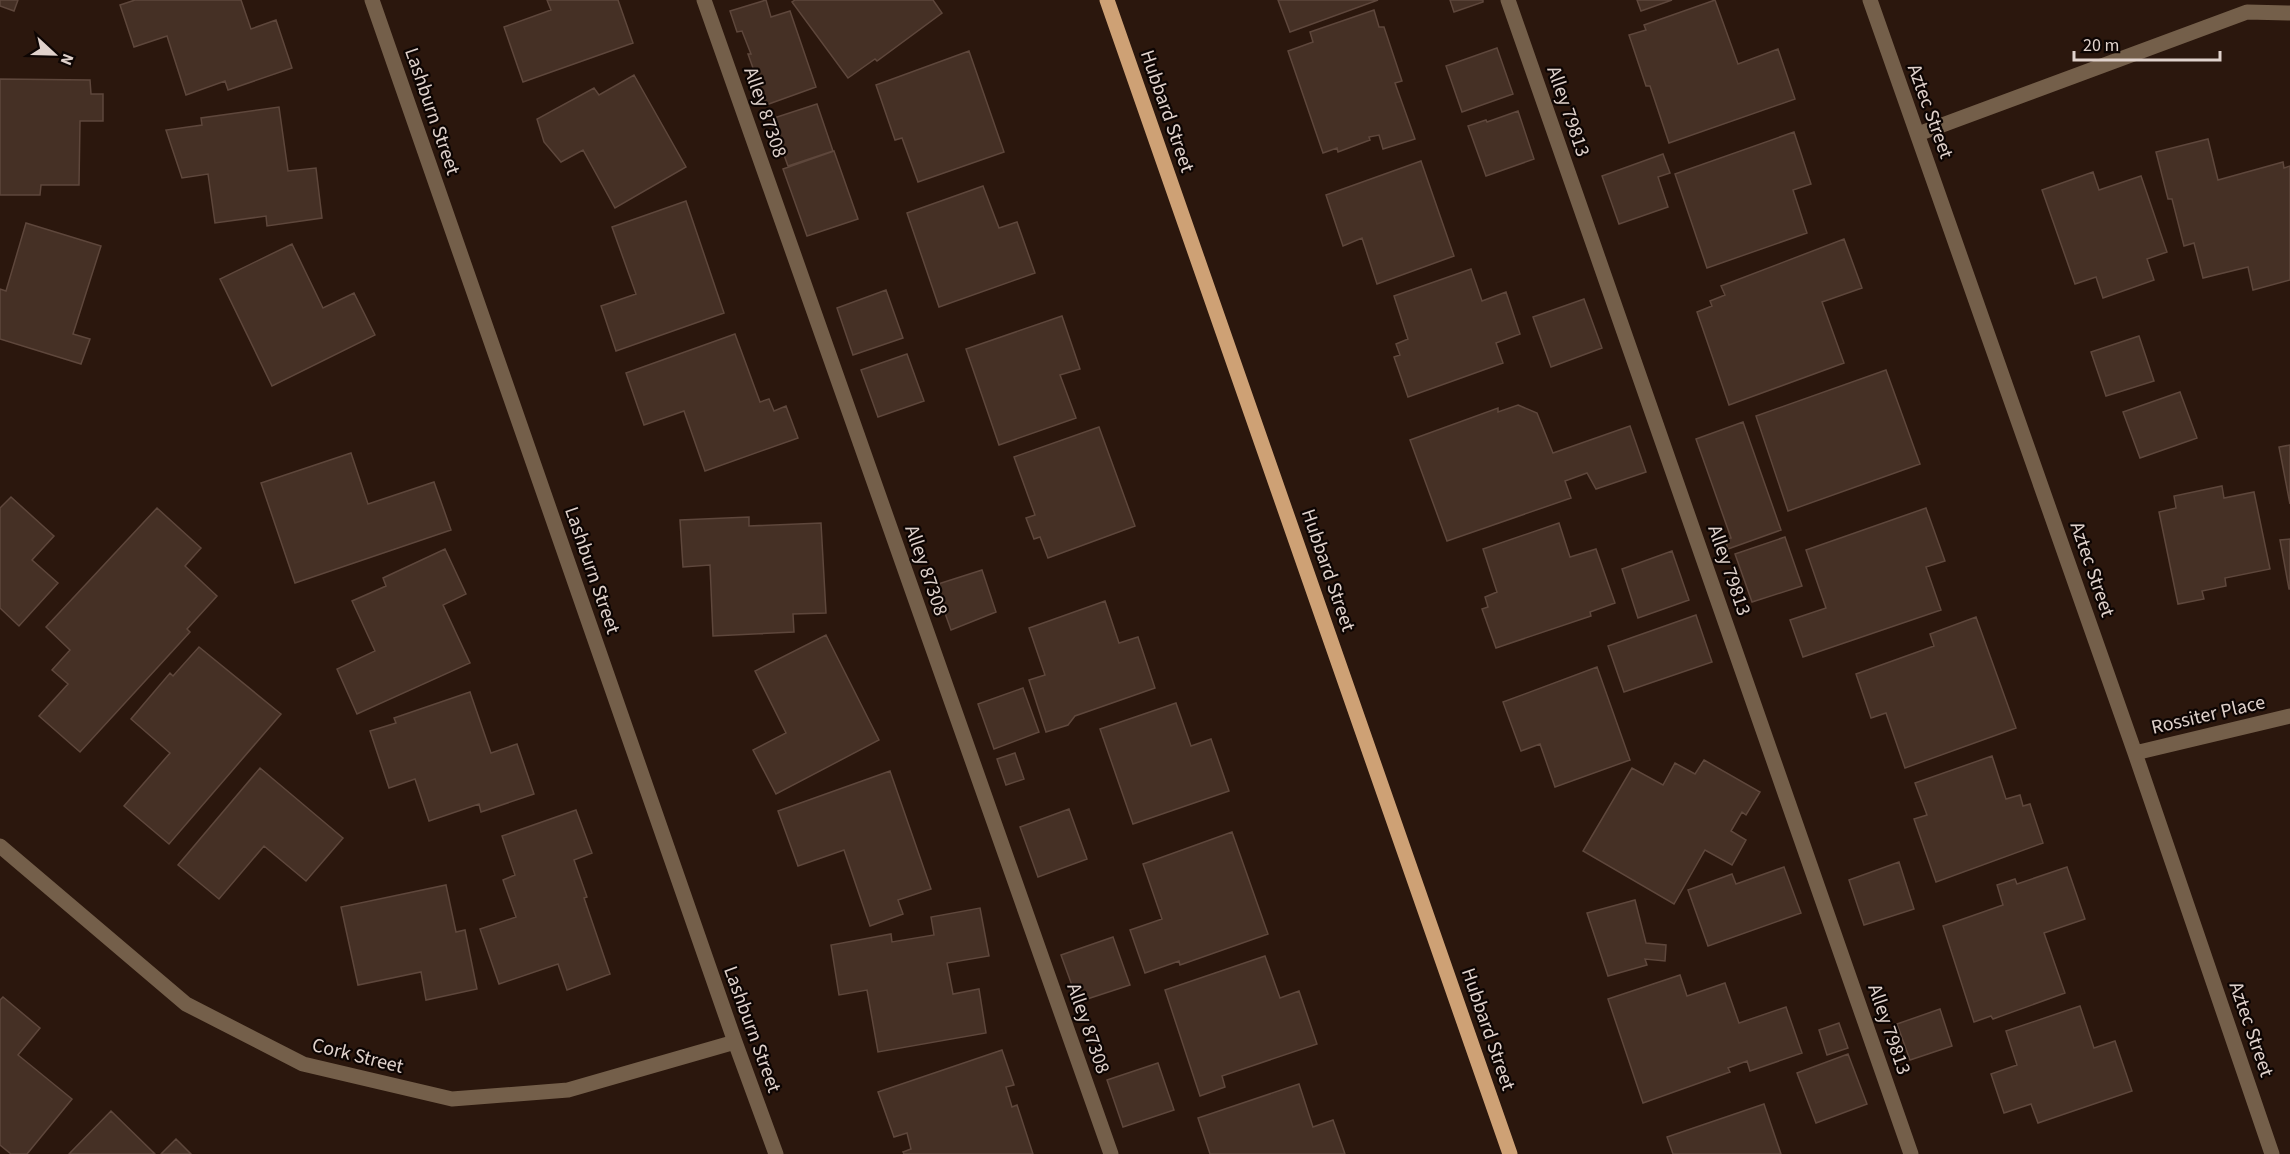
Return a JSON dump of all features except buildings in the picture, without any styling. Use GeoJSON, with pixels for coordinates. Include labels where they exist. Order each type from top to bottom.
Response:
{"type":"FeatureCollection","features":[{"type":"Feature","properties":{"kind":"main road","name":"Hubbard Street"},"geometry":{"type":"LineString","coordinates":[[1107,0],[1510,1154]]}},
{"type":"Feature","properties":{"kind":"street","name":"Lashburn Street"},"geometry":{"type":"LineString","coordinates":[[372,0],[776,1154]]}},
{"type":"Feature","properties":{"kind":"street","name":"Alley 87308"},"geometry":{"type":"LineString","coordinates":[[704,0],[1111,1154]]}},
{"type":"Feature","properties":{"kind":"street","name":"Alley 79813"},"geometry":{"type":"LineString","coordinates":[[1508,0],[1911,1154]]}},
{"type":"Feature","properties":{"kind":"street","name":"Aztec Street"},"geometry":{"type":"LineString","coordinates":[[1870,0],[2135,753],[2272,1154]]}},
{"type":"Feature","properties":{"kind":"street"},"geometry":{"type":"LineString","coordinates":[[1918,134],[2247,12],[2290,14]]}},
{"type":"Feature","properties":{"kind":"street","name":"Rossiter Place"},"geometry":{"type":"LineString","coordinates":[[2135,753],[2290,716]]}},
{"type":"Feature","properties":{"kind":"street","name":"Cork Street"},"geometry":{"type":"LineString","coordinates":[[0,846],[186,1004],[303,1064],[452,1099],[568,1090],[735,1042]]}}]}
